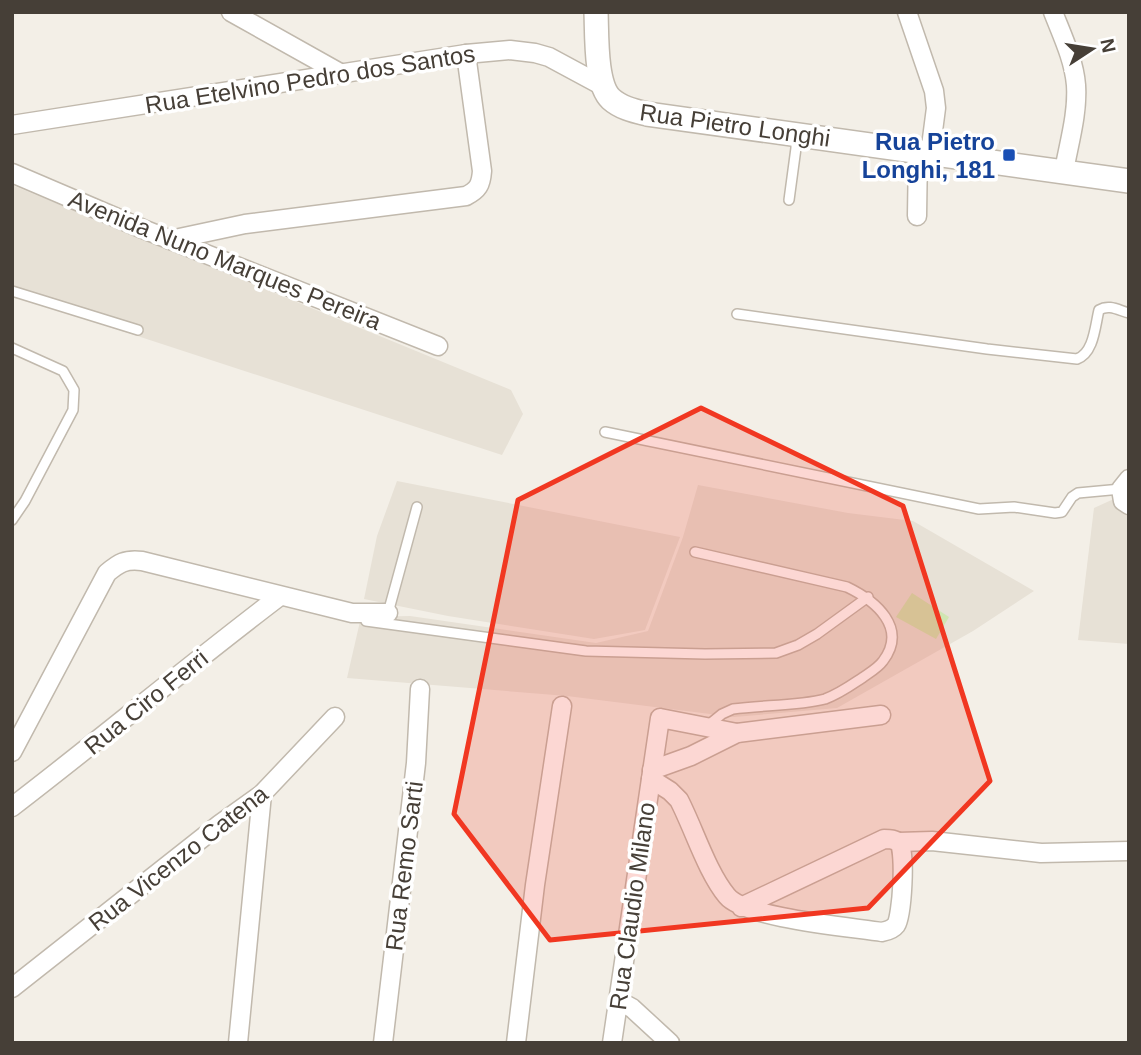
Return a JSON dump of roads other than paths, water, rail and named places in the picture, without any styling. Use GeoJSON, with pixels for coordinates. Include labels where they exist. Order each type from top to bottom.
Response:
{"type":"FeatureCollection","features":[{"type":"Feature","properties":{"kind":"street"},"geometry":{"type":"LineString","coordinates":[[230,12],[340,73]]}},
{"type":"Feature","properties":{"kind":"street"},"geometry":{"type":"LineString","coordinates":[[596,12],[601,85]]}},
{"type":"Feature","properties":{"kind":"street"},"geometry":{"type":"LineString","coordinates":[[1053,12],[1076,83],[1075,108],[1064,171]]}},
{"type":"Feature","properties":{"kind":"street"},"geometry":{"type":"LineString","coordinates":[[908,13],[934,92],[936,108],[924,153],[916,216]]}},
{"type":"Feature","properties":{"kind":"street","name":"Rua Etelvino Pedro dos Santos"},"geometry":{"type":"LineString","coordinates":[[12,125],[466,54],[510,50],[549,57],[601,85]]}},
{"type":"Feature","properties":{"kind":"street"},"geometry":{"type":"LineString","coordinates":[[170,240],[245,225],[466,196],[477,190],[482,182],[482,171],[466,54]]}},
{"type":"Feature","properties":{"kind":"street","name":"Rua Pietro Longhi"},"geometry":{"type":"LineString","coordinates":[[601,85],[611,99],[626,108],[648,114],[1129,181]]}},
{"type":"Feature","properties":{"kind":"street","name":"Avenida Nuno Marques Pereira"},"geometry":{"type":"LineString","coordinates":[[12,173],[170,240],[438,346]]}},
{"type":"Feature","properties":{"kind":"street"},"geometry":{"type":"LineString","coordinates":[[12,752],[107,573],[127,560],[142,561],[352,613],[388,613]]}},
{"type":"Feature","properties":{"kind":"street","name":"Rua Ciro Ferri"},"geometry":{"type":"LineString","coordinates":[[12,807],[280,596]]}},
{"type":"Feature","properties":{"kind":"street","name":"Rua Remo Sarti"},"geometry":{"type":"LineString","coordinates":[[383,1043],[416,764],[420,689]]}},
{"type":"Feature","properties":{"kind":"street"},"geometry":{"type":"LineString","coordinates":[[516,1043],[535,885],[562,706]]}},
{"type":"Feature","properties":{"kind":"street","name":"Rua Claudio Milano"},"geometry":{"type":"LineString","coordinates":[[612,1043],[660,718],[737,733],[881,715]]}},
{"type":"Feature","properties":{"kind":"street","name":"Rua Vicenzo Catena"},"geometry":{"type":"LineString","coordinates":[[12,988],[262,794],[335,717]]}},
{"type":"Feature","properties":{"kind":"street","name":"Rua Claudio Milano"},"geometry":{"type":"LineString","coordinates":[[651,774],[737,733]]}},
{"type":"Feature","properties":{"kind":"street"},"geometry":{"type":"LineString","coordinates":[[651,774],[679,800],[717,883],[733,903],[741,907],[881,932],[889,930],[896,925],[900,914],[903,858],[896,841]]}},
{"type":"Feature","properties":{"kind":"street"},"geometry":{"type":"LineString","coordinates":[[237,1043],[262,794]]}},
{"type":"Feature","properties":{"kind":"street"},"geometry":{"type":"LineString","coordinates":[[741,907],[884,839],[932,841],[1041,853],[1129,851]]}},
{"type":"Feature","properties":{"kind":"street"},"geometry":{"type":"LineString","coordinates":[[619,1000],[632,1008],[670,1043]]}},
{"type":"Feature","properties":{"kind":"lane"},"geometry":{"type":"LineString","coordinates":[[789,200],[796,133]]}},
{"type":"Feature","properties":{"kind":"lane"},"geometry":{"type":"LineString","coordinates":[[12,291],[138,330]]}},
{"type":"Feature","properties":{"kind":"lane"},"geometry":{"type":"LineString","coordinates":[[737,314],[1077,359],[1084,356],[1089,349],[1099,310],[1110,307],[1129,313]]}},
{"type":"Feature","properties":{"kind":"lane"},"geometry":{"type":"LineString","coordinates":[[12,348],[63,371],[74,390],[73,410],[25,501],[12,520]]}},
{"type":"Feature","properties":{"kind":"lane"},"geometry":{"type":"LineString","coordinates":[[605,432],[979,509],[1014,507],[1055,513],[1062,512],[1078,493],[1125,494]]}},
{"type":"Feature","properties":{"kind":"lane"},"geometry":{"type":"LineString","coordinates":[[388,613],[417,507]]}},
{"type":"Feature","properties":{"kind":"lane"},"geometry":{"type":"LineString","coordinates":[[695,552],[847,587],[868,597],[886,618],[893,634],[892,646],[882,663],[840,694],[821,700],[733,709],[706,727]]}},
{"type":"Feature","properties":{"kind":"lane"},"geometry":{"type":"LineString","coordinates":[[366,621],[586,651],[776,653],[807,639],[868,597]]}},
{"type":"Feature","properties":{"kind":"place","name":"Rua Pietro Longhi, 181"},"geometry":{"type":"Point","coordinates":[1009,155]}}]}
